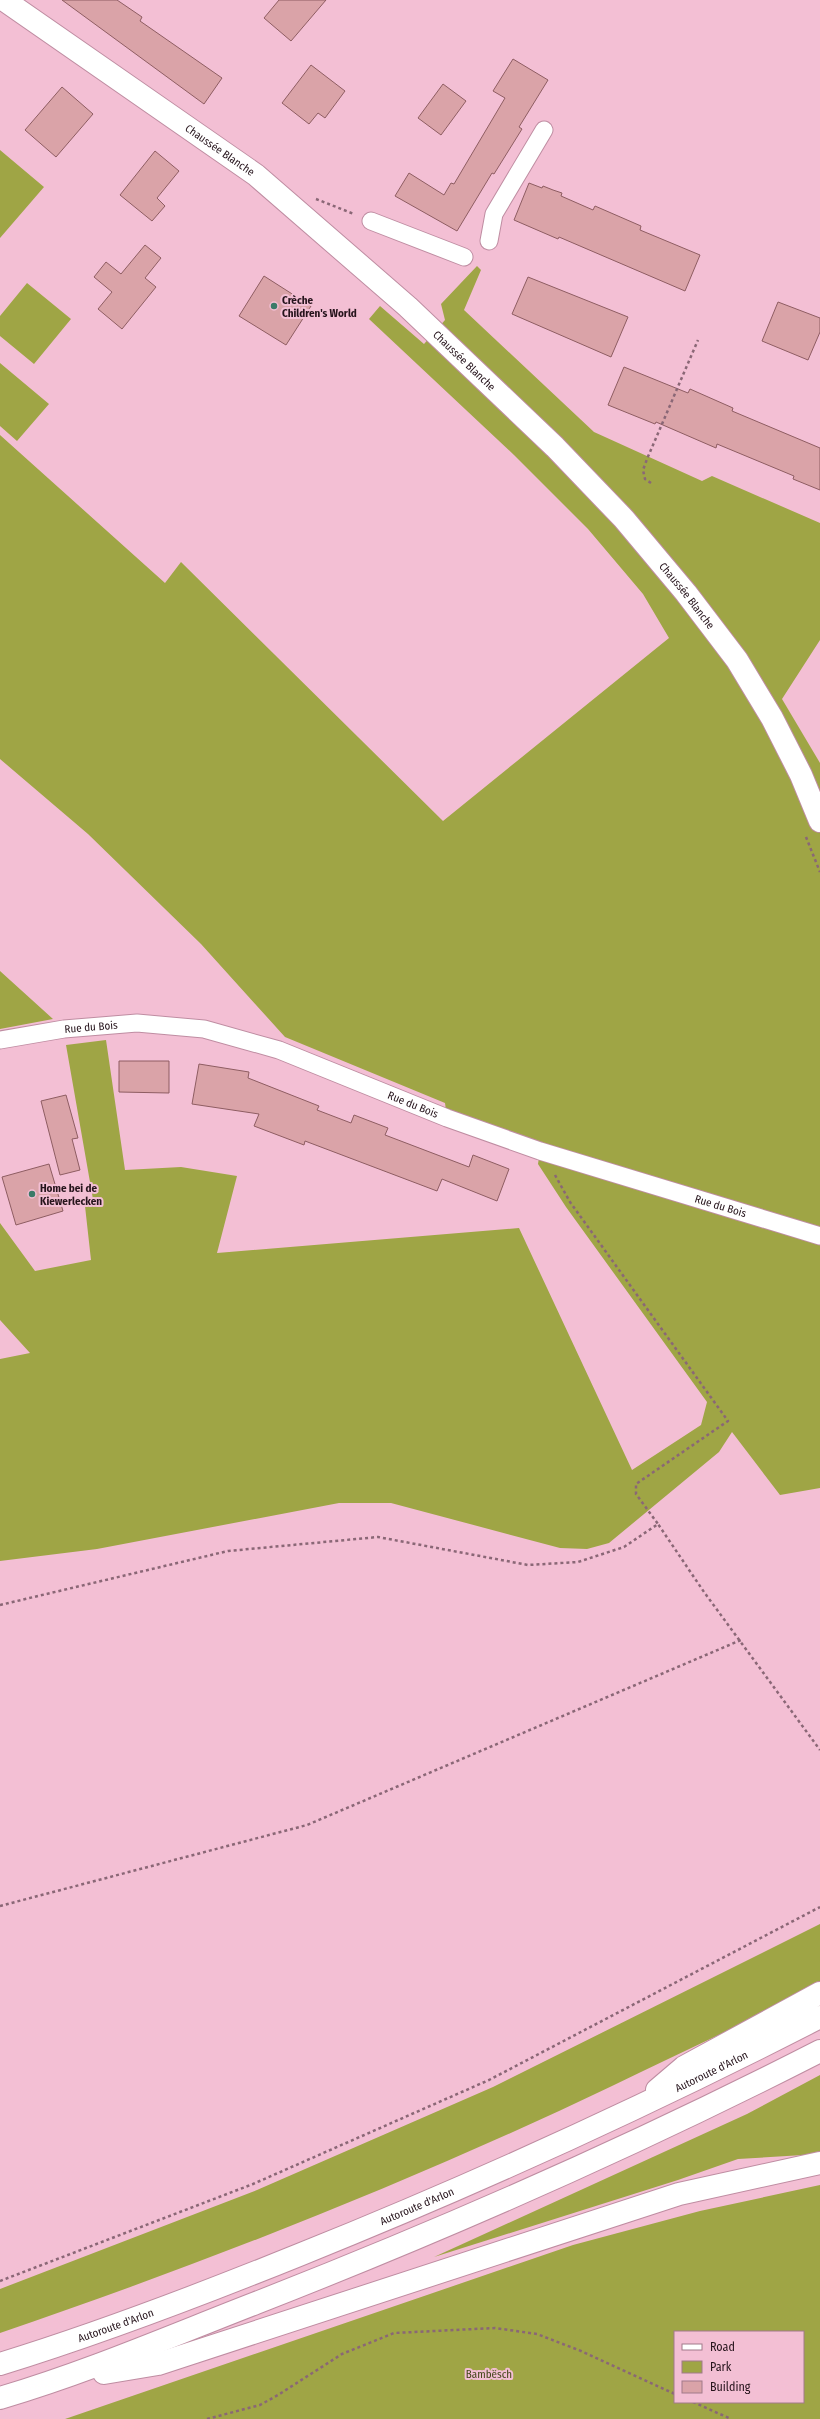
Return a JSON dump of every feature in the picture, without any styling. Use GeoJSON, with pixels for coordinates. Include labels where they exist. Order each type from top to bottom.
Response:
{"type":"FeatureCollection","features":[{"type":"Feature","properties":{"kind":"main road","name":"Chaussée Blanche"},"geometry":{"type":"LineString","coordinates":[[4,0],[256,175],[381,282],[555,447],[624,519],[686,593],[737,660],[772,718],[801,775],[812,826]]}},
{"type":"Feature","properties":{"kind":"main road"},"geometry":{"type":"LineString","coordinates":[[635,2109],[684,2066],[820,1993]]}},
{"type":"Feature","properties":{"kind":"main road","name":"Autoroute d'Arlon"},"geometry":{"type":"LineString","coordinates":[[0,2364],[213,2290],[511,2166],[635,2109],[820,2017]]}},
{"type":"Feature","properties":{"kind":"main road"},"geometry":{"type":"LineString","coordinates":[[0,2398],[61,2380],[377,2256],[526,2192],[688,2117],[820,2051]]}},
{"type":"Feature","properties":{"kind":"main road"},"geometry":{"type":"LineString","coordinates":[[61,2380],[158,2364],[679,2194],[820,2163]]}},
{"type":"Feature","properties":{"kind":"street"},"geometry":{"type":"LineString","coordinates":[[490,241],[494,214],[544,130]]}},
{"type":"Feature","properties":{"kind":"street"},"geometry":{"type":"LineString","coordinates":[[371,220],[464,257]]}},
{"type":"Feature","properties":{"kind":"street","name":"Rue du Bois"},"geometry":{"type":"LineString","coordinates":[[0,1040],[64,1029],[137,1023],[204,1029],[279,1050],[446,1118],[540,1151],[820,1236]]}},
{"type":"Feature","properties":{"kind":"path"},"geometry":{"type":"LineString","coordinates":[[651,483],[645,479],[644,475],[647,459],[698,340]]}},
{"type":"Feature","properties":{"kind":"path"},"geometry":{"type":"LineString","coordinates":[[812,826],[820,872]]}},
{"type":"Feature","properties":{"kind":"path"},"geometry":{"type":"LineString","coordinates":[[540,1151],[570,1202],[728,1421],[636,1484],[636,1494],[704,1592],[741,1640],[820,1750]]}},
{"type":"Feature","properties":{"kind":"path"},"geometry":{"type":"LineString","coordinates":[[0,1605],[228,1551],[378,1537],[528,1564],[578,1562],[624,1547],[658,1524]]}},
{"type":"Feature","properties":{"kind":"path"},"geometry":{"type":"LineString","coordinates":[[0,1906],[307,1825],[741,1640]]}},
{"type":"Feature","properties":{"kind":"path"},"geometry":{"type":"LineString","coordinates":[[0,2281],[253,2184],[489,2080],[820,1907]]}},
{"type":"Feature","properties":{"kind":"path"},"geometry":{"type":"LineString","coordinates":[[206,2419],[260,2405],[342,2354],[394,2334],[495,2328],[537,2334],[580,2351],[674,2394]]}},
{"type":"Feature","properties":{"kind":"path"},"geometry":{"type":"LineString","coordinates":[[695,2403],[731,2419]]}},
{"type":"Feature","properties":{"kind":"green space"},"geometry":{"type":"Polygon","coordinates":[[[0,150],[44,187],[0,238],[0,150]]]}},
{"type":"Feature","properties":{"kind":"green space"},"geometry":{"type":"Polygon","coordinates":[[[477,266],[481,270],[464,310],[594,432],[702,481],[712,476],[820,523],[820,640],[782,699],[820,763],[820,1488],[780,1495],[732,1432],[719,1452],[609,1543],[587,1549],[560,1548],[391,1503],[339,1503],[97,1549],[0,1561],[0,1359],[30,1353],[0,1320],[0,1223],[35,1271],[91,1260],[85,1206],[94,1205],[66,1045],[106,1040],[125,1170],[181,1167],[237,1176],[217,1253],[519,1228],[632,1470],[701,1425],[707,1402],[566,1207],[538,1164],[540,1151],[447,1118],[445,1103],[285,1037],[201,944],[88,834],[0,759],[0,435],[165,583],[181,562],[443,821],[669,638],[643,594],[588,529],[514,455],[369,319],[380,306],[424,344],[445,320],[441,304],[477,266]]]}},
{"type":"Feature","properties":{"kind":"green space"},"geometry":{"type":"Polygon","coordinates":[[[27,283],[71,319],[34,364],[0,336],[0,316],[27,283]]]}},
{"type":"Feature","properties":{"kind":"green space"},"geometry":{"type":"Polygon","coordinates":[[[0,363],[49,404],[17,441],[0,426],[0,363]]]}},
{"type":"Feature","properties":{"kind":"green space"},"geometry":{"type":"Polygon","coordinates":[[[0,971],[53,1019],[0,1029],[0,971]]]}},
{"type":"Feature","properties":{"kind":"green space"},"geometry":{"type":"Polygon","coordinates":[[[820,1924],[820,1981],[743,2023],[537,2121],[386,2187],[233,2249],[0,2333],[0,2289],[257,2190],[493,2087],[820,1924]]]}},
{"type":"Feature","properties":{"kind":"green space"},"geometry":{"type":"Polygon","coordinates":[[[820,2075],[820,2154],[738,2159],[678,2180],[434,2257],[747,2114],[820,2075]]]}},
{"type":"Feature","properties":{"kind":"green space","name":"Bambësch"},"geometry":{"type":"Polygon","coordinates":[[[820,2185],[820,2419],[65,2419],[573,2245],[700,2211],[820,2185]]]}},
{"type":"Feature","properties":{"kind":"building"},"geometry":{"type":"Polygon","coordinates":[[[62,0],[117,0],[142,17],[140,21],[222,78],[204,104],[62,0]]]}},
{"type":"Feature","properties":{"kind":"building"},"geometry":{"type":"Polygon","coordinates":[[[279,0],[326,0],[291,41],[264,18],[279,0]]]}},
{"type":"Feature","properties":{"kind":"building"},"geometry":{"type":"Polygon","coordinates":[[[513,59],[548,80],[519,127],[522,129],[494,174],[492,173],[457,231],[395,196],[409,173],[444,195],[451,183],[454,184],[505,98],[493,91],[513,59]]]}},
{"type":"Feature","properties":{"kind":"building"},"geometry":{"type":"Polygon","coordinates":[[[311,65],[345,91],[325,118],[318,113],[309,124],[282,103],[311,65]]]}},
{"type":"Feature","properties":{"kind":"building"},"geometry":{"type":"Polygon","coordinates":[[[443,84],[466,101],[441,135],[418,118],[443,84]]]}},
{"type":"Feature","properties":{"kind":"building"},"geometry":{"type":"Polygon","coordinates":[[[62,87],[93,114],[56,157],[25,130],[62,87]]]}},
{"type":"Feature","properties":{"kind":"building"},"geometry":{"type":"Polygon","coordinates":[[[155,151],[179,171],[157,198],[165,206],[152,221],[120,195],[155,151]]]}},
{"type":"Feature","properties":{"kind":"building"},"geometry":{"type":"Polygon","coordinates":[[[529,183],[562,193],[561,196],[593,210],[595,206],[641,226],[640,230],[700,255],[685,291],[559,237],[558,239],[514,220],[529,183]]]}},
{"type":"Feature","properties":{"kind":"building"},"geometry":{"type":"Polygon","coordinates":[[[145,245],[161,258],[145,278],[156,287],[122,329],[98,309],[112,292],[94,277],[106,262],[121,274],[145,245]]]}},
{"type":"Feature","properties":{"kind":"building"},"geometry":{"type":"Polygon","coordinates":[[[264,276],[311,306],[286,345],[239,316],[264,276]]]}},
{"type":"Feature","properties":{"kind":"building"},"geometry":{"type":"Polygon","coordinates":[[[528,277],[628,317],[611,357],[512,314],[528,277]]]}},
{"type":"Feature","properties":{"kind":"building"},"geometry":{"type":"Polygon","coordinates":[[[778,302],[820,318],[820,332],[808,360],[762,341],[778,302]]]}},
{"type":"Feature","properties":{"kind":"building"},"geometry":{"type":"Polygon","coordinates":[[[624,367],[688,393],[690,389],[733,408],[732,411],[820,448],[820,490],[793,479],[794,476],[717,444],[716,448],[656,422],[655,424],[608,405],[624,367]]]}},
{"type":"Feature","properties":{"kind":"building"},"geometry":{"type":"Polygon","coordinates":[[[119,1061],[169,1061],[169,1093],[119,1092],[119,1061]]]}},
{"type":"Feature","properties":{"kind":"building"},"geometry":{"type":"Polygon","coordinates":[[[199,1064],[249,1072],[248,1078],[319,1106],[317,1110],[351,1123],[354,1115],[388,1128],[385,1135],[469,1167],[473,1155],[509,1169],[497,1201],[442,1179],[437,1191],[305,1141],[304,1145],[254,1126],[259,1114],[192,1104],[199,1064]]]}},
{"type":"Feature","properties":{"kind":"building"},"geometry":{"type":"Polygon","coordinates":[[[66,1095],[78,1138],[72,1139],[80,1170],[60,1175],[41,1101],[66,1095]]]}},
{"type":"Feature","properties":{"kind":"building","name":"Home bei de Kiewerlecken"},"geometry":{"type":"Polygon","coordinates":[[[49,1164],[63,1211],[16,1225],[2,1177],[49,1164]]]}},
{"type":"Feature","properties":{"kind":"place","name":"Crèche Children's World"},"geometry":{"type":"Point","coordinates":[274,306]}},
{"type":"Feature","properties":{"kind":"place","name":"Home bei de Kiewerlecken"},"geometry":{"type":"Point","coordinates":[32,1194]}}]}
